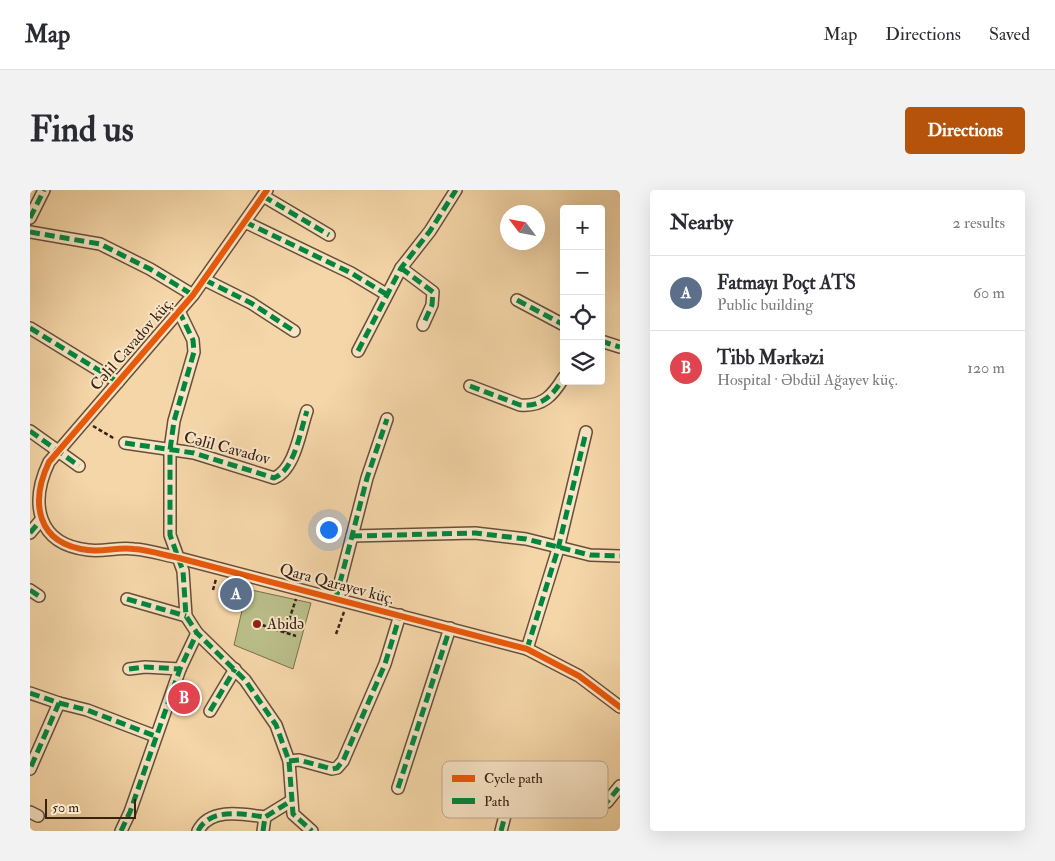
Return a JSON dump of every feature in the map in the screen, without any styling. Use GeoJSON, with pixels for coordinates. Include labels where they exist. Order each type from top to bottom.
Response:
{"type":"FeatureCollection","features":[{"type":"Feature","properties":{"kind":"street"},"geometry":{"type":"LineString","coordinates":[[30,218],[44,190]]}},
{"type":"Feature","properties":{"kind":"street"},"geometry":{"type":"LineString","coordinates":[[358,351],[401,268],[430,231],[456,190]]}},
{"type":"Feature","properties":{"kind":"street"},"geometry":{"type":"LineString","coordinates":[[265,193],[329,236]]}},
{"type":"Feature","properties":{"kind":"street","name":"Cəlil Cavadov küç."},"geometry":{"type":"LineString","coordinates":[[35,521],[41,475],[57,451],[193,295],[265,193]]}},
{"type":"Feature","properties":{"kind":"street"},"geometry":{"type":"LineString","coordinates":[[245,222],[351,274],[386,294]]}},
{"type":"Feature","properties":{"kind":"street"},"geometry":{"type":"LineString","coordinates":[[30,232],[100,244],[150,269],[193,295]]}},
{"type":"Feature","properties":{"kind":"street"},"geometry":{"type":"LineString","coordinates":[[401,268],[433,292],[432,305],[423,325]]}},
{"type":"Feature","properties":{"kind":"street"},"geometry":{"type":"LineString","coordinates":[[205,280],[251,303],[294,331]]}},
{"type":"Feature","properties":{"kind":"street"},"geometry":{"type":"LineString","coordinates":[[517,300],[560,323]]}},
{"type":"Feature","properties":{"kind":"street"},"geometry":{"type":"LineString","coordinates":[[179,311],[193,340],[194,352],[174,421],[170,450],[170,535],[183,570],[186,616],[196,633],[235,669],[276,725],[289,761],[293,814],[312,831]]}},
{"type":"Feature","properties":{"kind":"street"},"geometry":{"type":"LineString","coordinates":[[30,328],[118,382]]}},
{"type":"Feature","properties":{"kind":"street"},"geometry":{"type":"LineString","coordinates":[[605,343],[620,347]]}},
{"type":"Feature","properties":{"kind":"street"},"geometry":{"type":"LineString","coordinates":[[470,386],[520,405],[528,405],[546,400],[554,393],[560,383]]}},
{"type":"Feature","properties":{"kind":"street","name":"Cəlil Cavadov"},"geometry":{"type":"LineString","coordinates":[[125,443],[213,458],[274,478],[282,475],[291,459],[307,411]]}},
{"type":"Feature","properties":{"kind":"street"},"geometry":{"type":"LineString","coordinates":[[336,598],[367,478],[387,419]]}},
{"type":"Feature","properties":{"kind":"street"},"geometry":{"type":"LineString","coordinates":[[30,431],[79,466]]}},
{"type":"Feature","properties":{"kind":"street"},"geometry":{"type":"LineString","coordinates":[[527,649],[558,549],[586,432]]}},
{"type":"Feature","properties":{"kind":"street"},"geometry":{"type":"LineString","coordinates":[[30,533],[35,521]]}},
{"type":"Feature","properties":{"kind":"street","name":"Qara Qarayev küç."},"geometry":{"type":"LineString","coordinates":[[35,521],[56,538],[80,549],[136,549],[179,558],[300,588],[527,649],[571,671],[620,707]]}},
{"type":"Feature","properties":{"kind":"street"},"geometry":{"type":"LineString","coordinates":[[352,536],[475,533],[526,539],[558,549],[590,555],[620,556]]}},
{"type":"Feature","properties":{"kind":"street"},"geometry":{"type":"LineString","coordinates":[[127,600],[186,616]]}},
{"type":"Feature","properties":{"kind":"street"},"geometry":{"type":"LineString","coordinates":[[289,761],[299,760],[332,769],[337,768],[343,761],[378,682],[400,615]]}},
{"type":"Feature","properties":{"kind":"street"},"geometry":{"type":"LineString","coordinates":[[398,788],[450,628]]}},
{"type":"Feature","properties":{"kind":"street"},"geometry":{"type":"LineString","coordinates":[[121,831],[130,812],[180,669],[196,633]]}},
{"type":"Feature","properties":{"kind":"street"},"geometry":{"type":"LineString","coordinates":[[129,669],[145,667],[180,669]]}},
{"type":"Feature","properties":{"kind":"street"},"geometry":{"type":"LineString","coordinates":[[210,711],[235,669]]}},
{"type":"Feature","properties":{"kind":"street"},"geometry":{"type":"LineString","coordinates":[[30,693],[87,710],[155,736]]}},
{"type":"Feature","properties":{"kind":"street"},"geometry":{"type":"LineString","coordinates":[[30,769],[59,703]]}},
{"type":"Feature","properties":{"kind":"street"},"geometry":{"type":"LineString","coordinates":[[608,801],[620,786]]}},
{"type":"Feature","properties":{"kind":"street"},"geometry":{"type":"LineString","coordinates":[[198,831],[201,826],[220,814],[265,818],[291,801]]}},
{"type":"Feature","properties":{"kind":"street"},"geometry":{"type":"LineString","coordinates":[[263,831],[265,818]]}},
{"type":"Feature","properties":{"kind":"street"},"geometry":{"type":"LineString","coordinates":[[501,831],[504,818]]}},
{"type":"Feature","properties":{"kind":"path"},"geometry":{"type":"LineString","coordinates":[[84,421],[125,443]]}},
{"type":"Feature","properties":{"kind":"path"},"geometry":{"type":"LineString","coordinates":[[285,632],[300,588]]}},
{"type":"Feature","properties":{"kind":"path"},"geometry":{"type":"LineString","coordinates":[[336,634],[347,601]]}},
{"type":"Feature","properties":{"kind":"path"},"geometry":{"type":"LineString","coordinates":[[262,625],[296,636]]}},
{"type":"Feature","properties":{"kind":"green space"},"geometry":{"type":"Polygon","coordinates":[[[247,589],[311,603],[293,669],[234,645],[247,589]]]}},
{"type":"Feature","properties":{"kind":"marked path"},"geometry":{"type":"LineString","coordinates":[[30,218],[44,190]]}},
{"type":"Feature","properties":{"kind":"marked path"},"geometry":{"type":"LineString","coordinates":[[358,351],[401,268],[430,231],[456,190]]}},
{"type":"Feature","properties":{"kind":"marked path"},"geometry":{"type":"LineString","coordinates":[[263,196],[329,235]]}},
{"type":"Feature","properties":{"kind":"marked path"},"geometry":{"type":"LineString","coordinates":[[245,222],[351,273],[386,294]]}},
{"type":"Feature","properties":{"kind":"marked path"},"geometry":{"type":"LineString","coordinates":[[30,232],[100,244],[150,269],[193,295]]}},
{"type":"Feature","properties":{"kind":"marked path"},"geometry":{"type":"LineString","coordinates":[[401,268],[433,292],[432,305],[423,325]]}},
{"type":"Feature","properties":{"kind":"marked path"},"geometry":{"type":"LineString","coordinates":[[205,280],[251,303],[294,331]]}},
{"type":"Feature","properties":{"kind":"marked path"},"geometry":{"type":"LineString","coordinates":[[517,300],[560,323]]}},
{"type":"Feature","properties":{"kind":"marked path"},"geometry":{"type":"LineString","coordinates":[[179,311],[193,340],[194,352],[174,421],[170,450],[170,535],[183,571],[186,616],[197,633],[245,680],[276,725],[289,761],[293,814],[312,831]]}},
{"type":"Feature","properties":{"kind":"marked path"},"geometry":{"type":"LineString","coordinates":[[30,328],[118,382]]}},
{"type":"Feature","properties":{"kind":"marked path"},"geometry":{"type":"LineString","coordinates":[[605,342],[620,347]]}},
{"type":"Feature","properties":{"kind":"marked path"},"geometry":{"type":"LineString","coordinates":[[470,386],[520,405],[528,405],[541,402],[560,383]]}},
{"type":"Feature","properties":{"kind":"marked path"},"geometry":{"type":"LineString","coordinates":[[125,443],[194,453],[274,478],[281,474],[292,459],[307,411]]}},
{"type":"Feature","properties":{"kind":"marked path"},"geometry":{"type":"LineString","coordinates":[[336,598],[367,478],[387,419]]}},
{"type":"Feature","properties":{"kind":"marked path"},"geometry":{"type":"LineString","coordinates":[[30,431],[79,466]]}},
{"type":"Feature","properties":{"kind":"marked path"},"geometry":{"type":"LineString","coordinates":[[527,649],[558,549],[586,432]]}},
{"type":"Feature","properties":{"kind":"marked path"},"geometry":{"type":"LineString","coordinates":[[30,533],[40,521]]}},
{"type":"Feature","properties":{"kind":"marked path"},"geometry":{"type":"LineString","coordinates":[[352,536],[475,533],[526,539],[590,555],[620,556]]}},
{"type":"Feature","properties":{"kind":"marked path"},"geometry":{"type":"LineString","coordinates":[[30,590],[39,596]]}},
{"type":"Feature","properties":{"kind":"marked path"},"geometry":{"type":"LineString","coordinates":[[127,599],[186,616]]}},
{"type":"Feature","properties":{"kind":"marked path"},"geometry":{"type":"LineString","coordinates":[[289,761],[299,760],[332,769],[337,768],[343,761],[385,664],[400,615]]}},
{"type":"Feature","properties":{"kind":"marked path"},"geometry":{"type":"LineString","coordinates":[[398,788],[450,628]]}},
{"type":"Feature","properties":{"kind":"marked path"},"geometry":{"type":"LineString","coordinates":[[121,831],[130,812],[180,669],[197,633]]}},
{"type":"Feature","properties":{"kind":"marked path"},"geometry":{"type":"LineString","coordinates":[[129,669],[145,667],[180,669]]}},
{"type":"Feature","properties":{"kind":"marked path"},"geometry":{"type":"LineString","coordinates":[[210,711],[235,669]]}},
{"type":"Feature","properties":{"kind":"marked path"},"geometry":{"type":"LineString","coordinates":[[30,693],[59,703],[30,769]]}},
{"type":"Feature","properties":{"kind":"marked path"},"geometry":{"type":"LineString","coordinates":[[59,703],[87,710],[155,736]]}},
{"type":"Feature","properties":{"kind":"marked path"},"geometry":{"type":"LineString","coordinates":[[608,801],[620,786]]}},
{"type":"Feature","properties":{"kind":"marked path"},"geometry":{"type":"LineString","coordinates":[[263,831],[265,817],[291,801]]}},
{"type":"Feature","properties":{"kind":"marked path"},"geometry":{"type":"LineString","coordinates":[[198,831],[203,823],[219,815],[237,814],[265,817]]}},
{"type":"Feature","properties":{"kind":"marked path"},"geometry":{"type":"LineString","coordinates":[[501,831],[504,818]]}},
{"type":"Feature","properties":{"kind":"cycle path"},"geometry":{"type":"LineString","coordinates":[[267,190],[193,295],[49,462],[43,477],[39,506],[42,519],[48,530],[57,539],[71,546],[88,550],[128,549],[157,553],[527,649],[579,676],[620,707]]}},
{"type":"Feature","properties":{"kind":"place","name":"Fatmayı Poçt ATS"},"geometry":{"type":"Point","coordinates":[236,594]}},
{"type":"Feature","properties":{"kind":"place","name":"Abidə"},"geometry":{"type":"Point","coordinates":[257,624]}},
{"type":"Feature","properties":{"kind":"place","name":"Tibb Mərkəzi"},"geometry":{"type":"Point","coordinates":[184,698]}}]}
